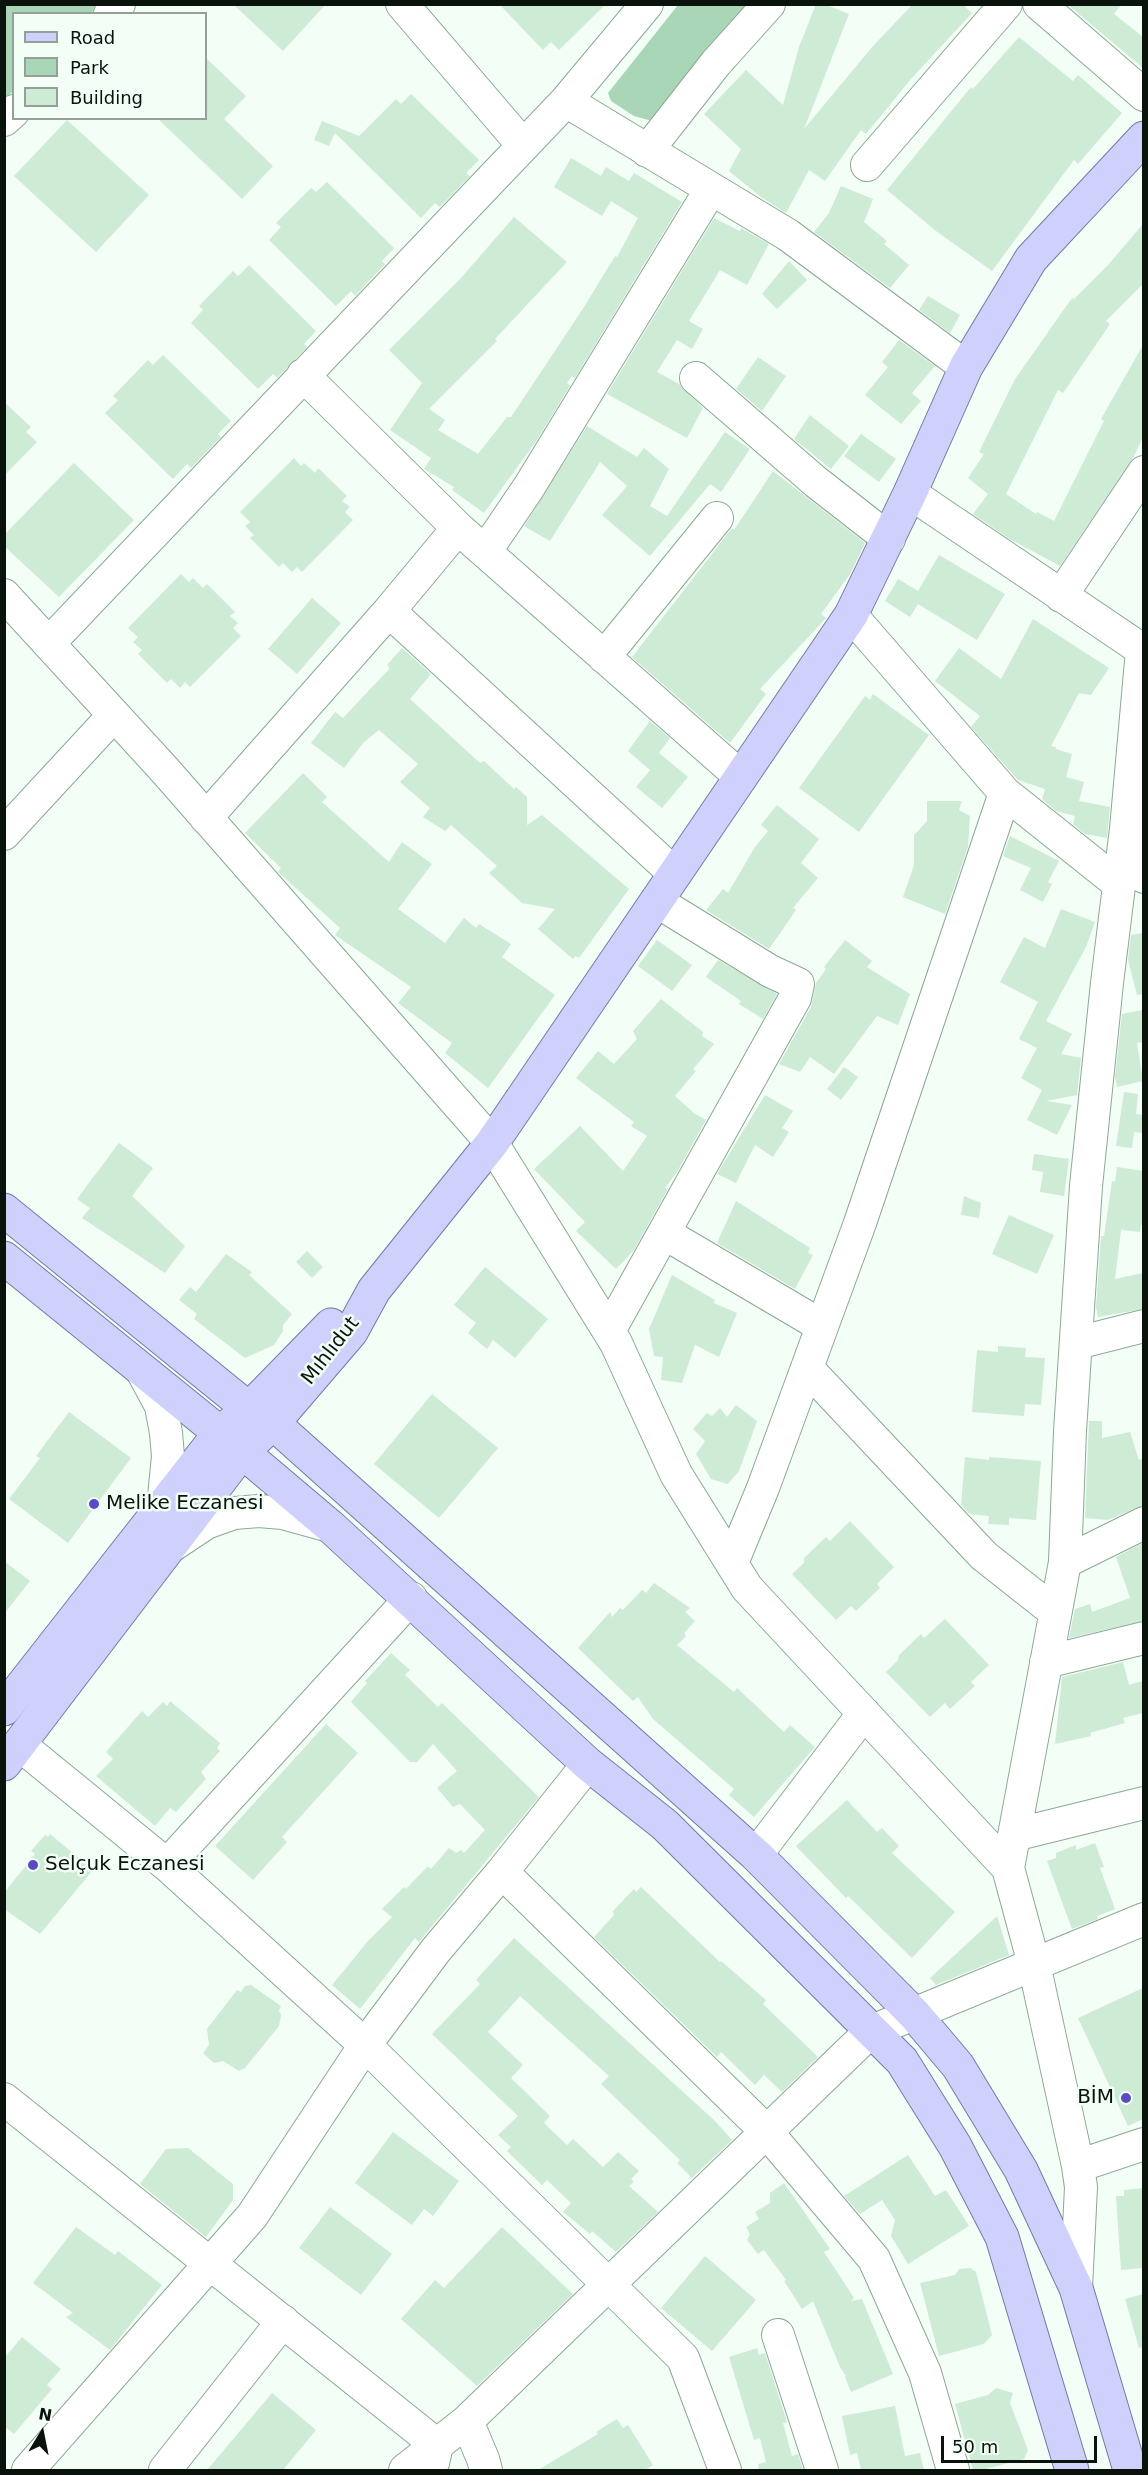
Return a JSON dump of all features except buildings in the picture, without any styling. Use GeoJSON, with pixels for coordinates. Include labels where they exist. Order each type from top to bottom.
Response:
{"type":"FeatureCollection","features":[{"type":"Feature","properties":{"kind":"main road","name":"Mıhlıdut"},"geometry":{"type":"LineString","coordinates":[[4,1709],[163,1507],[351,1332],[374,1290],[492,1143],[851,615],[889,539],[966,367],[1031,259],[1143,138]]}},
{"type":"Feature","properties":{"kind":"main road"},"geometry":{"type":"LineString","coordinates":[[4,1210],[261,1416],[756,1855],[915,2015],[958,2066],[1021,2170],[1076,2288],[1130,2470]]}},
{"type":"Feature","properties":{"kind":"main road"},"geometry":{"type":"LineString","coordinates":[[4,1258],[330,1526],[411,1598],[588,1764],[665,1825],[870,2032],[902,2061],[955,2146],[1002,2237],[1072,2470]]}},
{"type":"Feature","properties":{"kind":"main road","name":"Mıhlıdut"},"geometry":{"type":"LineString","coordinates":[[12,1754],[170,1547],[231,1443]]}},
{"type":"Feature","properties":{"kind":"street"},"geometry":{"type":"LineString","coordinates":[[402,4],[522,144]]}},
{"type":"Feature","properties":{"kind":"street"},"geometry":{"type":"LineString","coordinates":[[49,643],[522,144],[566,101],[647,4]]}},
{"type":"Feature","properties":{"kind":"street"},"geometry":{"type":"LineString","coordinates":[[647,151],[716,63],[769,4]]}},
{"type":"Feature","properties":{"kind":"street"},"geometry":{"type":"LineString","coordinates":[[867,165],[1006,4]]}},
{"type":"Feature","properties":{"kind":"street"},"geometry":{"type":"LineString","coordinates":[[1039,4],[1143,95]]}},
{"type":"Feature","properties":{"kind":"street"},"geometry":{"type":"LineString","coordinates":[[566,101],[789,234],[966,367]]}},
{"type":"Feature","properties":{"kind":"street"},"geometry":{"type":"LineString","coordinates":[[485,552],[529,487],[711,189]]}},
{"type":"Feature","properties":{"kind":"street"},"geometry":{"type":"LineString","coordinates":[[303,375],[458,528],[741,777]]}},
{"type":"Feature","properties":{"kind":"street"},"geometry":{"type":"LineString","coordinates":[[696,378],[816,482],[889,539]]}},
{"type":"Feature","properties":{"kind":"street"},"geometry":{"type":"LineString","coordinates":[[1061,596],[1143,472]]}},
{"type":"Feature","properties":{"kind":"street"},"geometry":{"type":"LineString","coordinates":[[910,493],[1143,650],[1126,829],[1131,880],[1086,1186],[1070,1431],[1065,1562],[1008,1868],[1034,1965],[1078,2166],[1081,2187],[1076,2288]]}},
{"type":"Feature","properties":{"kind":"street"},"geometry":{"type":"LineString","coordinates":[[604,657],[717,518]]}},
{"type":"Feature","properties":{"kind":"street"},"geometry":{"type":"LineString","coordinates":[[206,818],[458,528]]}},
{"type":"Feature","properties":{"kind":"street"},"geometry":{"type":"LineString","coordinates":[[4,595],[206,818],[492,1143],[616,1343],[676,1474],[747,1588],[1008,1868]]}},
{"type":"Feature","properties":{"kind":"street"},"geometry":{"type":"LineString","coordinates":[[389,610],[675,874]]}},
{"type":"Feature","properties":{"kind":"street"},"geometry":{"type":"LineString","coordinates":[[851,615],[1005,793],[1131,880]]}},
{"type":"Feature","properties":{"kind":"street"},"geometry":{"type":"LineString","coordinates":[[4,834],[114,715]]}},
{"type":"Feature","properties":{"kind":"street"},"geometry":{"type":"LineString","coordinates":[[732,1563],[763,1488],[860,1223],[1005,793]]}},
{"type":"Feature","properties":{"kind":"street"},"geometry":{"type":"LineString","coordinates":[[609,1331],[795,998],[798,984],[770,970],[658,902]]}},
{"type":"Feature","properties":{"kind":"street"},"geometry":{"type":"LineString","coordinates":[[664,1233],[822,1326]]}},
{"type":"Feature","properties":{"kind":"street"},"geometry":{"type":"LineString","coordinates":[[1077,1343],[1143,1326]]}},
{"type":"Feature","properties":{"kind":"street"},"geometry":{"type":"LineString","coordinates":[[807,1368],[984,1556],[1055,1612]]}},
{"type":"Feature","properties":{"kind":"street"},"geometry":{"type":"LineString","coordinates":[[141,1369],[161,1406],[166,1432],[168,1456],[163,1507]]}},
{"type":"Feature","properties":{"kind":"street"},"geometry":{"type":"LineString","coordinates":[[170,1547],[206,1523],[234,1513],[259,1511],[283,1514],[330,1526]]}},
{"type":"Feature","properties":{"kind":"street"},"geometry":{"type":"LineString","coordinates":[[1065,1562],[1143,1523]]}},
{"type":"Feature","properties":{"kind":"street"},"geometry":{"type":"LineString","coordinates":[[167,1865],[411,1598]]}},
{"type":"Feature","properties":{"kind":"street"},"geometry":{"type":"LineString","coordinates":[[1046,1662],[1143,1638]]}},
{"type":"Feature","properties":{"kind":"street"},"geometry":{"type":"LineString","coordinates":[[756,1855],[864,1713]]}},
{"type":"Feature","properties":{"kind":"street"},"geometry":{"type":"LineString","coordinates":[[12,1754],[167,1865],[365,2045],[610,2284],[683,2358],[725,2470]]}},
{"type":"Feature","properties":{"kind":"street"},"geometry":{"type":"LineString","coordinates":[[28,2470],[252,2216],[365,2045],[436,1950],[588,1764]]}},
{"type":"Feature","properties":{"kind":"street"},"geometry":{"type":"LineString","coordinates":[[1014,1835],[1143,1803]]}},
{"type":"Feature","properties":{"kind":"street"},"geometry":{"type":"LineString","coordinates":[[502,1872],[766,2132],[874,2259],[925,2373],[952,2470]]}},
{"type":"Feature","properties":{"kind":"street"},"geometry":{"type":"LineString","coordinates":[[405,2470],[434,2458],[467,2421],[870,2032],[1143,1919]]}},
{"type":"Feature","properties":{"kind":"street"},"geometry":{"type":"LineString","coordinates":[[4,2099],[283,2321],[434,2458]]}},
{"type":"Feature","properties":{"kind":"street"},"geometry":{"type":"LineString","coordinates":[[1078,2166],[1143,2144]]}},
{"type":"Feature","properties":{"kind":"street"},"geometry":{"type":"LineString","coordinates":[[165,2470],[283,2321]]}},
{"type":"Feature","properties":{"kind":"street"},"geometry":{"type":"LineString","coordinates":[[778,2335],[822,2470]]}},
{"type":"Feature","properties":{"kind":"street"},"geometry":{"type":"LineString","coordinates":[[467,2421],[486,2470]]}},
{"type":"Feature","properties":{"kind":"green space"},"geometry":{"type":"Polygon","coordinates":[[[5,5],[100,5],[92,12],[12,12],[12,92],[5,100],[5,5]]]}},
{"type":"Feature","properties":{"kind":"green space"},"geometry":{"type":"Polygon","coordinates":[[[678,5],[757,5],[652,121],[634,116],[611,101],[608,93],[678,5]]]}},
{"type":"Feature","properties":{"kind":"place","name":"Melike Eczanesi"},"geometry":{"type":"Point","coordinates":[94,1504]}},
{"type":"Feature","properties":{"kind":"place","name":"Selçuk Eczanesi"},"geometry":{"type":"Point","coordinates":[33,1865]}},
{"type":"Feature","properties":{"kind":"place","name":"BİM"},"geometry":{"type":"Point","coordinates":[1126,2098]}}]}
